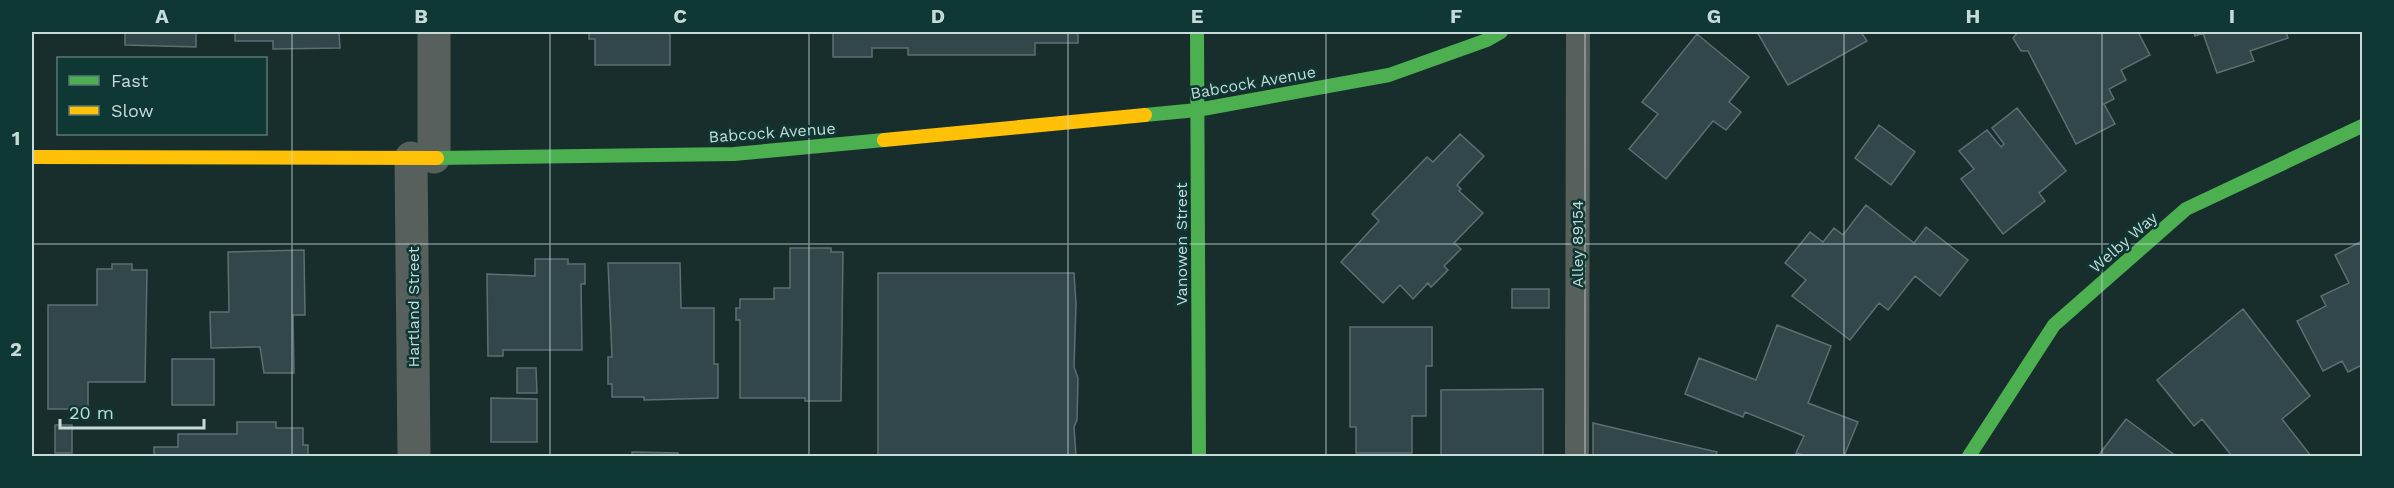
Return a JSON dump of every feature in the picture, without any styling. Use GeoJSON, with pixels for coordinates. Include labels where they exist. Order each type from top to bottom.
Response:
{"type":"FeatureCollection","features":[{"type":"Feature","properties":{"kind":"street","name":"Hartland Street"},"geometry":{"type":"LineString","coordinates":[[414,456],[422,157],[434,32]]}},
{"type":"Feature","properties":{"kind":"street","name":"Vanowen Street"},"geometry":{"type":"LineString","coordinates":[[1197,32],[1199,456]]}},
{"type":"Feature","properties":{"kind":"street","name":"Babcock Avenue"},"geometry":{"type":"LineString","coordinates":[[32,157],[734,154],[1197,110],[1389,75],[1487,40],[1501,32]]}},
{"type":"Feature","properties":{"kind":"street","name":"Welby Way"},"geometry":{"type":"LineString","coordinates":[[1969,456],[2054,325],[2186,209],[2362,126]]}},
{"type":"Feature","properties":{"kind":"lane","name":"Alley 89154"},"geometry":{"type":"LineString","coordinates":[[1577,456],[1578,32]]}},
{"type":"Feature","properties":{"kind":"building"},"geometry":{"type":"Polygon","coordinates":[[[125,32],[196,32],[196,47],[125,45],[125,32]]]}},
{"type":"Feature","properties":{"kind":"building"},"geometry":{"type":"Polygon","coordinates":[[[235,32],[339,32],[340,48],[273,49],[273,41],[235,41],[235,32]]]}},
{"type":"Feature","properties":{"kind":"building"},"geometry":{"type":"Polygon","coordinates":[[[589,32],[670,32],[670,65],[595,65],[595,39],[589,39],[589,32]]]}},
{"type":"Feature","properties":{"kind":"building"},"geometry":{"type":"Polygon","coordinates":[[[833,32],[1078,32],[1078,43],[1035,43],[1035,55],[908,55],[908,48],[872,48],[872,57],[833,57],[833,32]]]}},
{"type":"Feature","properties":{"kind":"building"},"geometry":{"type":"Polygon","coordinates":[[[1757,32],[1861,32],[1867,41],[1788,85],[1757,32]]]}},
{"type":"Feature","properties":{"kind":"building"},"geometry":{"type":"Polygon","coordinates":[[[2018,32],[2138,32],[2150,55],[2121,70],[2126,80],[2109,89],[2114,99],[2104,104],[2115,124],[2076,144],[2028,51],[2021,51],[2013,38],[2018,32]]]}},
{"type":"Feature","properties":{"kind":"building"},"geometry":{"type":"Polygon","coordinates":[[[2194,32],[2286,32],[2288,38],[2250,51],[2254,61],[2217,73],[2203,33],[2195,36],[2194,32]]]}},
{"type":"Feature","properties":{"kind":"building"},"geometry":{"type":"Polygon","coordinates":[[[1697,34],[1749,77],[1729,102],[1741,112],[1726,130],[1713,121],[1666,179],[1629,149],[1658,114],[1642,102],[1697,34]]]}},
{"type":"Feature","properties":{"kind":"building"},"geometry":{"type":"Polygon","coordinates":[[[2017,108],[2066,171],[2039,193],[2045,201],[2003,234],[1961,179],[1974,169],[1959,151],[1987,130],[2001,147],[2004,144],[1992,128],[2017,108]]]}},
{"type":"Feature","properties":{"kind":"building"},"geometry":{"type":"Polygon","coordinates":[[[1879,125],[1915,152],[1891,185],[1855,158],[1879,125]]]}},
{"type":"Feature","properties":{"kind":"building"},"geometry":{"type":"Polygon","coordinates":[[[1460,134],[1484,156],[1457,185],[1461,189],[1459,191],[1483,213],[1454,243],[1461,249],[1444,266],[1448,270],[1431,287],[1428,283],[1413,299],[1400,285],[1383,303],[1341,262],[1379,221],[1372,214],[1427,157],[1433,162],[1460,134]]]}},
{"type":"Feature","properties":{"kind":"building"},"geometry":{"type":"Polygon","coordinates":[[[1866,205],[1914,243],[1926,227],[1968,260],[1940,296],[1915,276],[1888,310],[1879,303],[1850,340],[1792,296],[1806,280],[1785,263],[1810,232],[1823,242],[1834,228],[1843,235],[1866,205]]]}},
{"type":"Feature","properties":{"kind":"building"},"geometry":{"type":"Polygon","coordinates":[[[2362,241],[2362,365],[2348,372],[2342,361],[2323,371],[2297,321],[2326,306],[2321,296],[2349,283],[2335,255],[2362,241]]]}},
{"type":"Feature","properties":{"kind":"building"},"geometry":{"type":"Polygon","coordinates":[[[790,248],[831,248],[831,252],[843,252],[841,401],[805,401],[805,398],[740,398],[740,320],[736,320],[736,308],[740,308],[740,299],[774,299],[774,288],[790,288],[790,248]]]}},
{"type":"Feature","properties":{"kind":"building"},"geometry":{"type":"Polygon","coordinates":[[[304,250],[305,315],[293,315],[294,373],[264,373],[260,347],[211,348],[210,312],[229,312],[228,252],[304,250]]]}},
{"type":"Feature","properties":{"kind":"building"},"geometry":{"type":"Polygon","coordinates":[[[535,259],[568,259],[568,264],[585,264],[585,284],[581,284],[582,350],[503,350],[503,356],[488,356],[487,274],[535,276],[535,259]]]}},
{"type":"Feature","properties":{"kind":"building"},"geometry":{"type":"Polygon","coordinates":[[[608,263],[680,263],[681,308],[714,308],[714,364],[718,364],[718,398],[644,400],[644,397],[612,397],[612,384],[608,384],[608,357],[612,357],[608,263]]]}},
{"type":"Feature","properties":{"kind":"building"},"geometry":{"type":"Polygon","coordinates":[[[112,264],[132,264],[132,270],[147,270],[145,382],[88,382],[88,409],[48,409],[48,305],[97,305],[97,269],[112,269],[112,264]]]}},
{"type":"Feature","properties":{"kind":"building"},"geometry":{"type":"Polygon","coordinates":[[[878,273],[1074,273],[1076,304],[1074,367],[1078,378],[1077,420],[1074,427],[1076,456],[878,456],[878,273]]]}},
{"type":"Feature","properties":{"kind":"building"},"geometry":{"type":"Polygon","coordinates":[[[1512,289],[1549,289],[1549,308],[1512,308],[1512,289]]]}},
{"type":"Feature","properties":{"kind":"building"},"geometry":{"type":"Polygon","coordinates":[[[2243,309],[2310,396],[2282,419],[2311,456],[2232,456],[2202,419],[2194,426],[2157,380],[2243,309]]]}},
{"type":"Feature","properties":{"kind":"building"},"geometry":{"type":"Polygon","coordinates":[[[1777,325],[1831,346],[1808,403],[1858,422],[1844,456],[1806,456],[1796,453],[1804,436],[1745,412],[1743,417],[1685,394],[1699,358],[1756,380],[1777,325]]]}},
{"type":"Feature","properties":{"kind":"building"},"geometry":{"type":"Polygon","coordinates":[[[1350,327],[1432,327],[1432,366],[1426,366],[1426,416],[1412,416],[1412,453],[1356,453],[1356,427],[1350,427],[1350,327]]]}},
{"type":"Feature","properties":{"kind":"building"},"geometry":{"type":"Polygon","coordinates":[[[172,359],[214,359],[214,405],[172,405],[172,359]]]}},
{"type":"Feature","properties":{"kind":"building"},"geometry":{"type":"Polygon","coordinates":[[[517,368],[536,368],[537,393],[517,393],[517,368]]]}},
{"type":"Feature","properties":{"kind":"building"},"geometry":{"type":"Polygon","coordinates":[[[1543,389],[1543,456],[1441,456],[1441,390],[1543,389]]]}},
{"type":"Feature","properties":{"kind":"building"},"geometry":{"type":"Polygon","coordinates":[[[491,398],[537,399],[537,442],[491,442],[491,398]]]}},
{"type":"Feature","properties":{"kind":"building"},"geometry":{"type":"Polygon","coordinates":[[[2126,419],[2176,456],[2098,456],[2126,419]]]}},
{"type":"Feature","properties":{"kind":"building"},"geometry":{"type":"Polygon","coordinates":[[[237,422],[276,422],[276,428],[303,428],[303,445],[308,445],[308,456],[154,456],[154,447],[178,447],[178,434],[237,434],[237,422]]]}},
{"type":"Feature","properties":{"kind":"building"},"geometry":{"type":"Polygon","coordinates":[[[1593,423],[1717,452],[1716,456],[1593,456],[1593,423]]]}},
{"type":"Feature","properties":{"kind":"building"},"geometry":{"type":"Polygon","coordinates":[[[55,425],[72,425],[72,453],[55,453],[55,425]]]}},
{"type":"Feature","properties":{"kind":"building"},"geometry":{"type":"Polygon","coordinates":[[[632,452],[678,453],[678,456],[632,456],[632,452]]]}},
{"type":"Feature","properties":{"kind":"traffic: fast"},"geometry":{"type":"LineString","coordinates":[[1197,32],[1199,456]]}},
{"type":"Feature","properties":{"kind":"traffic: fast"},"geometry":{"type":"LineString","coordinates":[[1145,115],[1197,110],[1389,75],[1487,40],[1501,32]]}},
{"type":"Feature","properties":{"kind":"traffic: fast"},"geometry":{"type":"LineString","coordinates":[[1969,456],[2054,325],[2186,209],[2362,126]]}},
{"type":"Feature","properties":{"kind":"traffic: fast"},"geometry":{"type":"LineString","coordinates":[[437,158],[734,154],[884,140]]}},
{"type":"Feature","properties":{"kind":"traffic: slow"},"geometry":{"type":"LineString","coordinates":[[884,140],[1145,115]]}},
{"type":"Feature","properties":{"kind":"traffic: slow"},"geometry":{"type":"LineString","coordinates":[[32,157],[437,158]]}}]}
